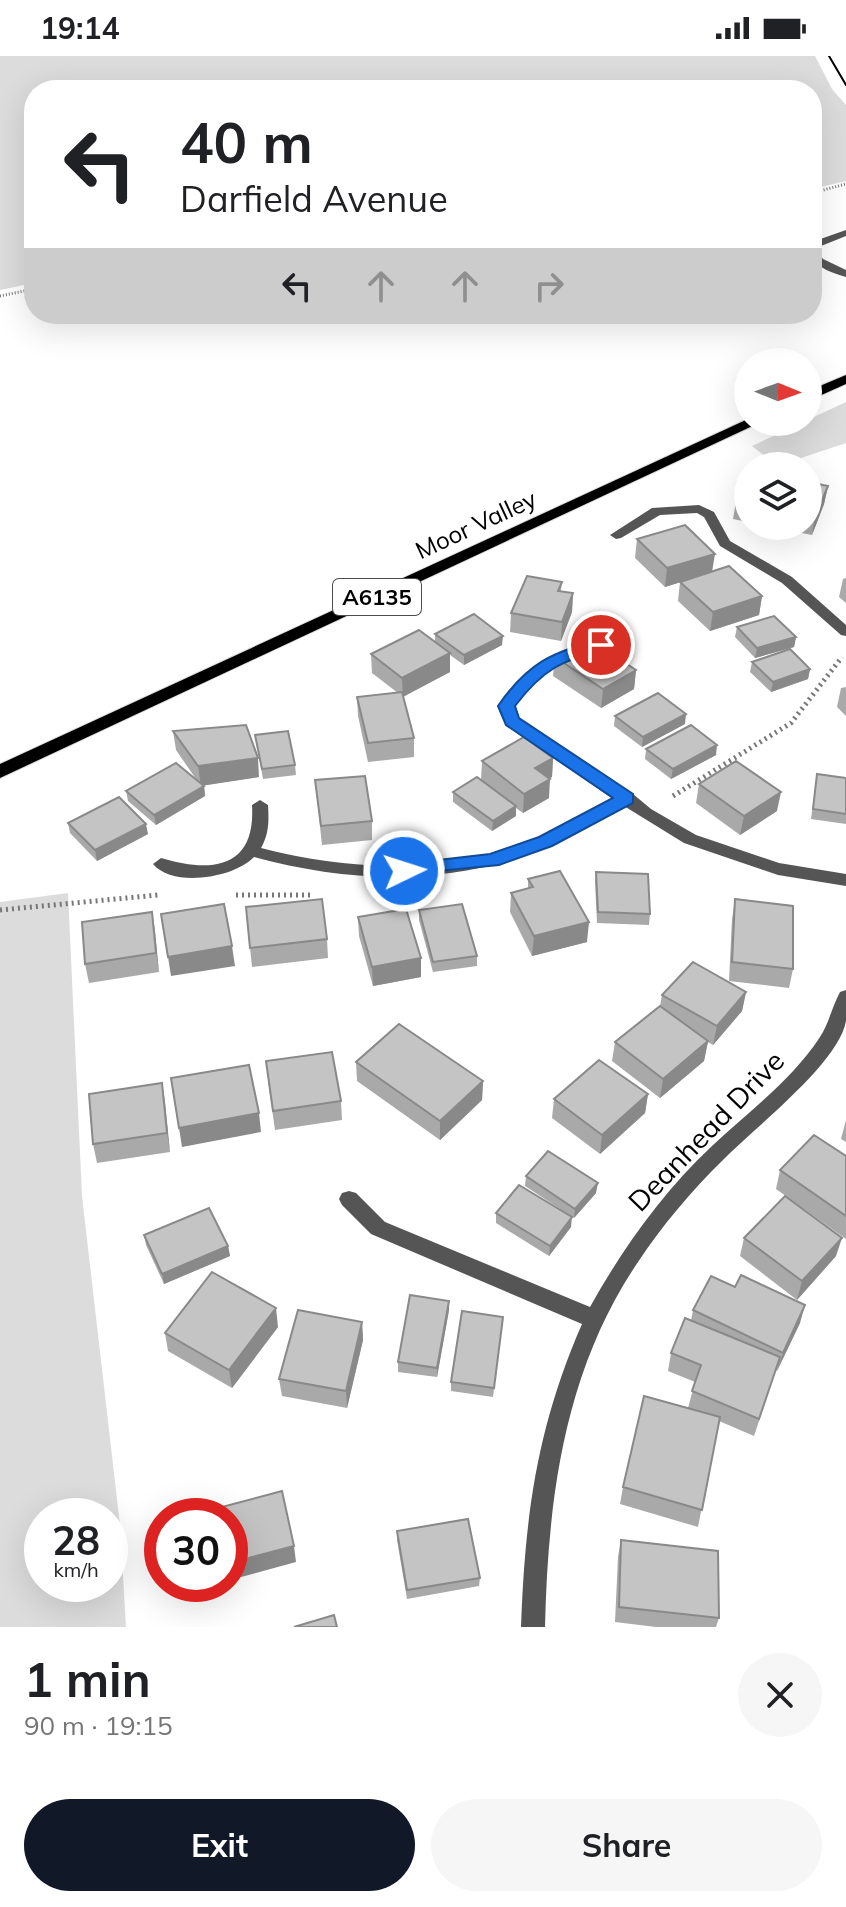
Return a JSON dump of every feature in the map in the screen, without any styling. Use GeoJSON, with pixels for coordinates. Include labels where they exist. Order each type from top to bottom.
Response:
{"type":"FeatureCollection","features":[{"type":"Feature","properties":{"kind":"main road"},"geometry":{"type":"LineString","coordinates":[[822,390],[846,379]]}},
{"type":"Feature","properties":{"kind":"main road","name":"Moor Valley"},"geometry":{"type":"LineString","coordinates":[[0,772],[734,431]]}},
{"type":"Feature","properties":{"kind":"street"},"geometry":{"type":"LineString","coordinates":[[822,243],[846,233]]}},
{"type":"Feature","properties":{"kind":"street"},"geometry":{"type":"LineString","coordinates":[[822,262],[846,274]]}},
{"type":"Feature","properties":{"kind":"street"},"geometry":{"type":"LineString","coordinates":[[616,535],[657,511],[699,509],[709,515],[725,543],[787,580],[846,632]]}},
{"type":"Feature","properties":{"kind":"street"},"geometry":{"type":"LineString","coordinates":[[601,645],[577,650],[542,666],[507,706],[512,721],[645,813],[690,839],[778,869],[846,880]]}},
{"type":"Feature","properties":{"kind":"street"},"geometry":{"type":"LineString","coordinates":[[252,851],[321,867],[427,870],[492,861],[545,842],[627,798]]}},
{"type":"Feature","properties":{"kind":"street"},"geometry":{"type":"LineString","coordinates":[[161,864],[175,872],[202,873],[227,866],[252,851],[261,828],[260,805]]}},
{"type":"Feature","properties":{"kind":"street","name":"Deanhead Drive"},"geometry":{"type":"LineString","coordinates":[[533,1627],[532,1566],[543,1472],[592,1318],[620,1270],[664,1210],[816,1056],[846,997]]}},
{"type":"Feature","properties":{"kind":"street"},"geometry":{"type":"LineString","coordinates":[[349,1199],[378,1228],[592,1318]]}},
{"type":"Feature","properties":{"kind":"path"},"geometry":{"type":"LineString","coordinates":[[822,190],[846,184]]}},
{"type":"Feature","properties":{"kind":"path"},"geometry":{"type":"LineString","coordinates":[[0,296],[24,291]]}},
{"type":"Feature","properties":{"kind":"path"},"geometry":{"type":"LineString","coordinates":[[645,813],[791,723],[834,671],[846,650]]}},
{"type":"Feature","properties":{"kind":"shaded area"},"geometry":{"type":"Polygon","coordinates":[[[0,56],[815,56],[832,89],[846,105],[846,181],[822,187],[822,80],[24,80],[24,285],[0,290],[0,56]]]}},
{"type":"Feature","properties":{"kind":"shaded area"},"geometry":{"type":"Polygon","coordinates":[[[846,402],[846,443],[819,452],[760,452],[752,446],[773,436],[822,436],[822,413],[846,402]]]}},
{"type":"Feature","properties":{"kind":"shaded area"},"geometry":{"type":"Polygon","coordinates":[[[68,893],[82,1196],[117,1498],[24,1498],[24,1602],[125,1602],[126,1627],[0,1627],[0,902],[68,893]]]}},
{"type":"Feature","properties":{"kind":"building"},"geometry":{"type":"Polygon","coordinates":[[[822,485],[828,486],[822,500],[822,485]]]}},
{"type":"Feature","properties":{"kind":"building"},"geometry":{"type":"Polygon","coordinates":[[[685,525],[715,554],[667,568],[637,539],[685,525]]]}},
{"type":"Feature","properties":{"kind":"building"},"geometry":{"type":"Polygon","coordinates":[[[729,566],[762,596],[713,612],[680,582],[729,566]]]}},
{"type":"Feature","properties":{"kind":"building"},"geometry":{"type":"Polygon","coordinates":[[[527,576],[562,582],[558,591],[573,593],[562,622],[511,613],[527,576]]]}},
{"type":"Feature","properties":{"kind":"building"},"geometry":{"type":"Polygon","coordinates":[[[474,614],[503,636],[464,655],[435,634],[474,614]]]}},
{"type":"Feature","properties":{"kind":"building"},"geometry":{"type":"Polygon","coordinates":[[[774,616],[796,637],[757,648],[737,627],[774,616]]]}},
{"type":"Feature","properties":{"kind":"building"},"geometry":{"type":"Polygon","coordinates":[[[419,630],[450,653],[402,678],[371,654],[419,630]]]}},
{"type":"Feature","properties":{"kind":"building"},"geometry":{"type":"Polygon","coordinates":[[[587,639],[636,670],[603,689],[555,657],[587,639]]]}},
{"type":"Feature","properties":{"kind":"building"},"geometry":{"type":"Polygon","coordinates":[[[790,649],[810,669],[773,682],[752,662],[790,649]]]}},
{"type":"Feature","properties":{"kind":"building"},"geometry":{"type":"Polygon","coordinates":[[[402,692],[414,738],[368,743],[357,697],[402,692]]]}},
{"type":"Feature","properties":{"kind":"building"},"geometry":{"type":"Polygon","coordinates":[[[658,693],[686,714],[643,737],[615,716],[658,693]]]}},
{"type":"Feature","properties":{"kind":"building"},"geometry":{"type":"Polygon","coordinates":[[[246,725],[258,758],[198,766],[173,731],[246,725]]]}},
{"type":"Feature","properties":{"kind":"building"},"geometry":{"type":"Polygon","coordinates":[[[691,725],[717,745],[673,769],[646,749],[691,725]]]}},
{"type":"Feature","properties":{"kind":"building"},"geometry":{"type":"Polygon","coordinates":[[[288,731],[295,765],[262,769],[255,735],[288,731]]]}},
{"type":"Feature","properties":{"kind":"building"},"geometry":{"type":"Polygon","coordinates":[[[524,737],[553,758],[535,768],[550,779],[524,794],[482,761],[524,737]]]}},
{"type":"Feature","properties":{"kind":"building"},"geometry":{"type":"Polygon","coordinates":[[[736,761],[781,792],[744,816],[699,784],[736,761]]]}},
{"type":"Feature","properties":{"kind":"building"},"geometry":{"type":"Polygon","coordinates":[[[176,763],[204,786],[154,815],[126,791],[176,763]]]}},
{"type":"Feature","properties":{"kind":"building"},"geometry":{"type":"Polygon","coordinates":[[[817,774],[846,778],[846,814],[813,809],[817,774]]]}},
{"type":"Feature","properties":{"kind":"building"},"geometry":{"type":"Polygon","coordinates":[[[365,776],[372,821],[321,826],[315,780],[365,776]]]}},
{"type":"Feature","properties":{"kind":"building"},"geometry":{"type":"Polygon","coordinates":[[[477,777],[516,806],[493,821],[453,792],[477,777]]]}},
{"type":"Feature","properties":{"kind":"building"},"geometry":{"type":"Polygon","coordinates":[[[119,797],[146,824],[95,850],[68,823],[119,797]]]}},
{"type":"Feature","properties":{"kind":"building"},"geometry":{"type":"Polygon","coordinates":[[[560,871],[589,922],[534,936],[511,893],[533,887],[528,879],[560,871]]]}},
{"type":"Feature","properties":{"kind":"building"},"geometry":{"type":"Polygon","coordinates":[[[596,872],[648,874],[650,914],[598,912],[596,872]]]}},
{"type":"Feature","properties":{"kind":"building"},"geometry":{"type":"Polygon","coordinates":[[[322,899],[327,939],[250,948],[246,907],[322,899]]]}},
{"type":"Feature","properties":{"kind":"building"},"geometry":{"type":"Polygon","coordinates":[[[735,899],[793,906],[793,969],[732,962],[735,899]]]}},
{"type":"Feature","properties":{"kind":"building"},"geometry":{"type":"Polygon","coordinates":[[[224,904],[232,946],[168,957],[161,914],[224,904]]]}},
{"type":"Feature","properties":{"kind":"building"},"geometry":{"type":"Polygon","coordinates":[[[462,904],[477,956],[433,962],[419,910],[462,904]]]}},
{"type":"Feature","properties":{"kind":"building"},"geometry":{"type":"Polygon","coordinates":[[[406,909],[421,958],[372,967],[358,917],[406,909]]]}},
{"type":"Feature","properties":{"kind":"building"},"geometry":{"type":"Polygon","coordinates":[[[152,912],[156,953],[85,964],[82,922],[152,912]]]}},
{"type":"Feature","properties":{"kind":"building"},"geometry":{"type":"Polygon","coordinates":[[[693,962],[746,992],[717,1026],[662,995],[693,962]]]}},
{"type":"Feature","properties":{"kind":"building"},"geometry":{"type":"Polygon","coordinates":[[[660,1006],[708,1041],[663,1079],[615,1042],[660,1006]]]}},
{"type":"Feature","properties":{"kind":"building"},"geometry":{"type":"Polygon","coordinates":[[[399,1024],[483,1081],[440,1121],[356,1062],[399,1024]]]}},
{"type":"Feature","properties":{"kind":"building"},"geometry":{"type":"Polygon","coordinates":[[[332,1052],[341,1101],[273,1111],[266,1061],[332,1052]]]}},
{"type":"Feature","properties":{"kind":"building"},"geometry":{"type":"Polygon","coordinates":[[[599,1060],[648,1094],[602,1135],[554,1099],[599,1060]]]}},
{"type":"Feature","properties":{"kind":"building"},"geometry":{"type":"Polygon","coordinates":[[[249,1065],[259,1113],[179,1128],[171,1078],[249,1065]]]}},
{"type":"Feature","properties":{"kind":"building"},"geometry":{"type":"Polygon","coordinates":[[[162,1083],[167,1133],[93,1144],[89,1094],[162,1083]]]}},
{"type":"Feature","properties":{"kind":"building"},"geometry":{"type":"Polygon","coordinates":[[[814,1135],[846,1156],[846,1216],[780,1170],[814,1135]]]}},
{"type":"Feature","properties":{"kind":"building"},"geometry":{"type":"Polygon","coordinates":[[[548,1151],[598,1183],[575,1209],[526,1176],[548,1151]]]}},
{"type":"Feature","properties":{"kind":"building"},"geometry":{"type":"Polygon","coordinates":[[[519,1185],[572,1217],[550,1246],[496,1213],[519,1185]]]}},
{"type":"Feature","properties":{"kind":"building"},"geometry":{"type":"Polygon","coordinates":[[[785,1196],[842,1238],[802,1281],[744,1238],[785,1196]]]}},
{"type":"Feature","properties":{"kind":"building"},"geometry":{"type":"Polygon","coordinates":[[[209,1208],[228,1246],[162,1274],[144,1235],[209,1208]]]}},
{"type":"Feature","properties":{"kind":"building"},"geometry":{"type":"Polygon","coordinates":[[[212,1272],[276,1308],[229,1370],[165,1333],[212,1272]]]}},
{"type":"Feature","properties":{"kind":"building"},"geometry":{"type":"Polygon","coordinates":[[[741,1275],[805,1305],[783,1353],[693,1310],[711,1276],[735,1287],[741,1275]]]}},
{"type":"Feature","properties":{"kind":"building"},"geometry":{"type":"Polygon","coordinates":[[[410,1295],[449,1301],[437,1368],[398,1362],[410,1295]]]}},
{"type":"Feature","properties":{"kind":"building"},"geometry":{"type":"Polygon","coordinates":[[[298,1310],[362,1322],[346,1391],[279,1379],[298,1310]]]}},
{"type":"Feature","properties":{"kind":"building"},"geometry":{"type":"Polygon","coordinates":[[[462,1311],[503,1317],[494,1388],[451,1382],[462,1311]]]}},
{"type":"Feature","properties":{"kind":"building"},"geometry":{"type":"Polygon","coordinates":[[[685,1318],[780,1357],[759,1419],[692,1391],[701,1365],[671,1353],[685,1318]]]}},
{"type":"Feature","properties":{"kind":"building"},"geometry":{"type":"Polygon","coordinates":[[[644,1396],[720,1417],[702,1510],[623,1487],[644,1396]]]}},
{"type":"Feature","properties":{"kind":"building"},"geometry":{"type":"Polygon","coordinates":[[[282,1491],[294,1546],[248,1558],[248,1500],[282,1491]]]}},
{"type":"Feature","properties":{"kind":"building"},"geometry":{"type":"Polygon","coordinates":[[[468,1519],[480,1578],[407,1590],[397,1531],[468,1519]]]}},
{"type":"Feature","properties":{"kind":"building"},"geometry":{"type":"Polygon","coordinates":[[[621,1540],[718,1551],[719,1618],[619,1607],[621,1540]]]}},
{"type":"Feature","properties":{"kind":"building"},"geometry":{"type":"Polygon","coordinates":[[[334,1615],[337,1627],[294,1627],[334,1615]]]}},
{"type":"Feature","properties":{"kind":"tram line"},"geometry":{"type":"LineString","coordinates":[[829,56],[846,85]]}},
{"type":"Feature","properties":{"kind":"route"},"geometry":{"type":"LineString","coordinates":[[404,871],[492,861],[545,842],[627,798],[512,721],[507,706],[529,676],[542,666],[577,650],[601,645]]}}]}
